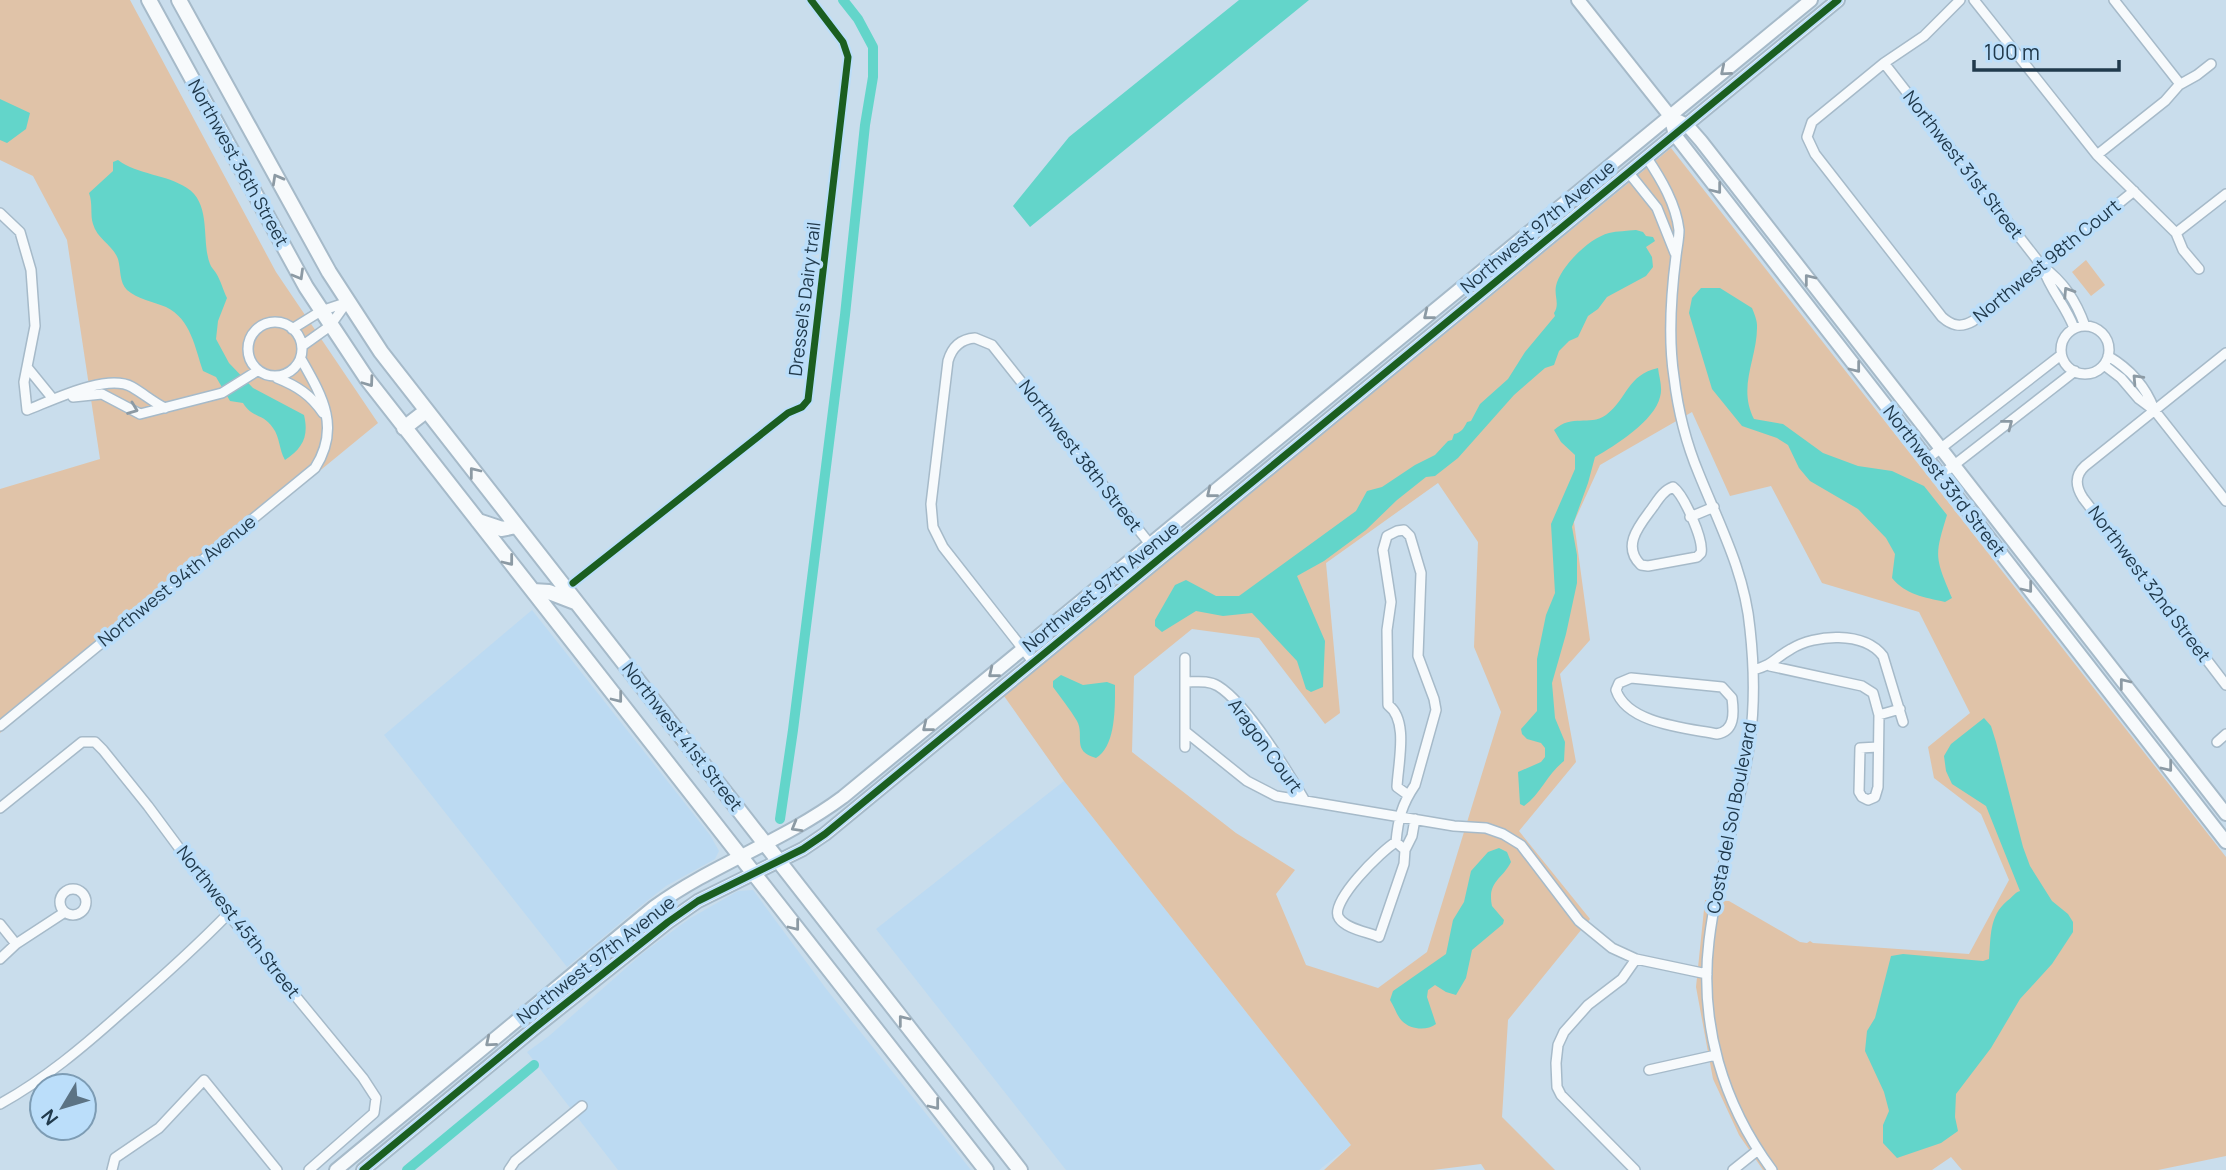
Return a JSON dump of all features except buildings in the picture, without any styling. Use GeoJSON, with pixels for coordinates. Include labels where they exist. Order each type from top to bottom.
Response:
{"type":"FeatureCollection","features":[{"type":"Feature","properties":{"kind":"main road","name":"Northwest 36th Street"},"geometry":{"type":"LineString","coordinates":[[149,0],[330,326]]}},
{"type":"Feature","properties":{"kind":"main road","name":"Northwest 36th Street"},"geometry":{"type":"LineString","coordinates":[[179,0],[347,302]]}},
{"type":"Feature","properties":{"kind":"main road"},"geometry":{"type":"LineString","coordinates":[[188,72],[212,60]]}},
{"type":"Feature","properties":{"kind":"main road","name":"Northwest 41st Street"},"geometry":{"type":"LineString","coordinates":[[347,302],[374,343],[426,411],[1020,1170]]}},
{"type":"Feature","properties":{"kind":"main road","name":"Northwest 41st Street"},"geometry":{"type":"LineString","coordinates":[[330,326],[404,428],[986,1170]]}},
{"type":"Feature","properties":{"kind":"main road"},"geometry":{"type":"LineString","coordinates":[[404,428],[426,411]]}},
{"type":"Feature","properties":{"kind":"main road"},"geometry":{"type":"LineString","coordinates":[[478,521],[502,528],[516,526]]}},
{"type":"Feature","properties":{"kind":"main road"},"geometry":{"type":"LineString","coordinates":[[533,591],[541,580],[540,557]]}},
{"type":"Feature","properties":{"kind":"main road"},"geometry":{"type":"LineString","coordinates":[[533,591],[549,592],[576,602]]}},
{"type":"Feature","properties":{"kind":"main road"},"geometry":{"type":"LineString","coordinates":[[576,644],[597,629]]}},
{"type":"Feature","properties":{"kind":"street","name":"Northwest 33rd Street"},"geometry":{"type":"LineString","coordinates":[[1578,0],[1670,116],[1675,135],[2226,842]]}},
{"type":"Feature","properties":{"kind":"street","name":"Northwest 97th Avenue"},"geometry":{"type":"LineString","coordinates":[[336,1170],[647,912],[683,887],[765,844],[836,802],[1811,0]]}},
{"type":"Feature","properties":{"kind":"street","name":"Northwest 97th Avenue"},"geometry":{"type":"LineString","coordinates":[[363,1170],[668,922],[698,901],[803,849],[825,834],[1838,0]]}},
{"type":"Feature","properties":{"kind":"street"},"geometry":{"type":"LineString","coordinates":[[1884,63],[1930,31],[1960,0]]}},
{"type":"Feature","properties":{"kind":"street"},"geometry":{"type":"LineString","coordinates":[[1974,0],[2097,155],[2176,233],[2183,250],[2199,270]]}},
{"type":"Feature","properties":{"kind":"street"},"geometry":{"type":"LineString","coordinates":[[2114,0],[2180,84]]}},
{"type":"Feature","properties":{"kind":"street","name":"Northwest 98th Court"},"geometry":{"type":"LineString","coordinates":[[1884,63],[1815,119],[1807,134],[1808,144],[1947,321],[1959,326],[1967,325],[1976,319],[2134,191]]}},
{"type":"Feature","properties":{"kind":"street","name":"Northwest 31st Street"},"geometry":{"type":"LineString","coordinates":[[1884,63],[2042,266],[2058,278],[2085,326]]}},
{"type":"Feature","properties":{"kind":"street"},"geometry":{"type":"LineString","coordinates":[[2097,155],[2165,101],[2180,84],[2211,64]]}},
{"type":"Feature","properties":{"kind":"street","name":"Northwest 33rd Street"},"geometry":{"type":"LineString","coordinates":[[1670,116],[1687,125],[2226,814]]}},
{"type":"Feature","properties":{"kind":"street","name":"Costa del Sol Boulevard"},"geometry":{"type":"LineString","coordinates":[[1647,158],[1671,200],[1679,237],[1672,327],[1673,375],[1686,440],[1732,552],[1748,605],[1753,715],[1748,757],[1712,923],[1707,974],[1709,1016],[1716,1055],[1734,1108],[1772,1170]]}},
{"type":"Feature","properties":{"kind":"street","name":"Costa del Sol Boulevard"},"geometry":{"type":"LineString","coordinates":[[1629,173],[1657,208],[1676,254]]}},
{"type":"Feature","properties":{"kind":"street"},"geometry":{"type":"LineString","coordinates":[[2176,233],[2226,194]]}},
{"type":"Feature","properties":{"kind":"street"},"geometry":{"type":"LineString","coordinates":[[0,213],[20,232],[31,270],[35,326],[24,382],[27,410],[108,382],[131,386],[165,408]]}},
{"type":"Feature","properties":{"kind":"street","name":"Northwest 31st Street"},"geometry":{"type":"LineString","coordinates":[[2042,266],[2048,283],[2063,303],[2074,328]]}},
{"type":"Feature","properties":{"kind":"street"},"geometry":{"type":"LineString","coordinates":[[1472,279],[1483,293]]}},
{"type":"Feature","properties":{"kind":"street"},"geometry":{"type":"LineString","coordinates":[[292,329],[321,311],[347,302]]}},
{"type":"Feature","properties":{"kind":"street"},"geometry":{"type":"LineString","coordinates":[[302,346],[330,326],[347,302]]}},
{"type":"Feature","properties":{"kind":"street"},"geometry":{"type":"LineString","coordinates":[[274,377],[291,372],[301,359],[300,339],[292,329],[280,322],[271,322],[255,330],[247,346],[251,364],[257,371],[297,386],[316,402],[328,420]]}},
{"type":"Feature","properties":{"kind":"street"},"geometry":{"type":"LineString","coordinates":[[2085,326],[2099,330],[2109,347],[2106,360],[2091,373],[2075,372],[2067,366],[2061,355],[2062,342],[2067,334],[2074,328],[2085,326]]}},
{"type":"Feature","properties":{"kind":"street","name":"Northwest 38th Street"},"geometry":{"type":"LineString","coordinates":[[1023,649],[943,547],[933,527],[930,513],[950,354],[962,341],[975,338],[988,342],[999,353],[1161,558]]}},
{"type":"Feature","properties":{"kind":"street"},"geometry":{"type":"LineString","coordinates":[[2155,411],[2226,353]]}},
{"type":"Feature","properties":{"kind":"street"},"geometry":{"type":"LineString","coordinates":[[1927,459],[2061,355]]}},
{"type":"Feature","properties":{"kind":"street","name":"Northwest 94th Avenue"},"geometry":{"type":"LineString","coordinates":[[0,726],[315,468],[324,454],[328,420],[323,402],[301,359]]}},
{"type":"Feature","properties":{"kind":"street"},"geometry":{"type":"LineString","coordinates":[[2106,360],[2139,398],[2155,411],[2226,501]]}},
{"type":"Feature","properties":{"kind":"street"},"geometry":{"type":"LineString","coordinates":[[27,367],[53,399]]}},
{"type":"Feature","properties":{"kind":"street"},"geometry":{"type":"LineString","coordinates":[[53,399],[102,394],[140,414],[222,393],[257,371]]}},
{"type":"Feature","properties":{"kind":"street"},"geometry":{"type":"LineString","coordinates":[[1940,476],[2075,372]]}},
{"type":"Feature","properties":{"kind":"street","name":"Northwest 32nd Street"},"geometry":{"type":"LineString","coordinates":[[2155,411],[2082,469],[2077,487],[2226,685]]}},
{"type":"Feature","properties":{"kind":"street"},"geometry":{"type":"LineString","coordinates":[[1264,450],[1275,464]]}},
{"type":"Feature","properties":{"kind":"street"},"geometry":{"type":"LineString","coordinates":[[1673,487],[1679,492],[1690,517],[1703,547],[1699,555],[1648,566],[1637,561],[1632,548],[1634,532],[1667,490],[1673,487]]}},
{"type":"Feature","properties":{"kind":"street"},"geometry":{"type":"LineString","coordinates":[[1690,517],[1714,507]]}},
{"type":"Feature","properties":{"kind":"street"},"geometry":{"type":"LineString","coordinates":[[1408,795],[1397,786],[1401,724],[1397,713],[1388,705],[1387,630],[1391,601],[1382,551],[1387,536],[1404,530],[1410,536],[1421,573],[1418,656],[1436,710],[1415,785],[1399,816],[1396,842],[1377,856],[1336,908],[1339,919],[1346,924],[1379,937],[1404,864],[1405,849],[1412,836],[1415,819]]}},
{"type":"Feature","properties":{"kind":"street"},"geometry":{"type":"LineString","coordinates":[[1770,666],[1788,650],[1832,636],[1872,647],[1883,656],[1903,722]]}},
{"type":"Feature","properties":{"kind":"street"},"geometry":{"type":"LineString","coordinates":[[1023,649],[1034,663]]}},
{"type":"Feature","properties":{"kind":"street"},"geometry":{"type":"LineString","coordinates":[[1185,659],[1185,747]]}},
{"type":"Feature","properties":{"kind":"street"},"geometry":{"type":"LineString","coordinates":[[1753,670],[1770,666],[1866,688],[1874,696],[1879,715],[1878,792],[1868,800],[1859,792],[1860,748],[1878,747]]}},
{"type":"Feature","properties":{"kind":"street"},"geometry":{"type":"LineString","coordinates":[[1625,678],[1713,684],[1726,689],[1731,695],[1733,712],[1730,728],[1721,734],[1653,720],[1642,716],[1621,700],[1617,686],[1625,678]]}},
{"type":"Feature","properties":{"kind":"street","name":"Aragon Court"},"geometry":{"type":"LineString","coordinates":[[1185,682],[1212,684],[1230,697],[1259,731],[1305,801]]}},
{"type":"Feature","properties":{"kind":"street"},"geometry":{"type":"LineString","coordinates":[[1879,715],[1900,709]]}},
{"type":"Feature","properties":{"kind":"street"},"geometry":{"type":"LineString","coordinates":[[1733,712],[1753,715]]}},
{"type":"Feature","properties":{"kind":"street"},"geometry":{"type":"LineString","coordinates":[[1185,732],[1254,786],[1276,796],[1486,828],[1503,834],[1521,845],[1586,928],[1612,948],[1636,959],[1707,974]]}},
{"type":"Feature","properties":{"kind":"street"},"geometry":{"type":"LineString","coordinates":[[2217,742],[2226,734]]}},
{"type":"Feature","properties":{"kind":"street","name":"Northwest 45th Street"},"geometry":{"type":"LineString","coordinates":[[0,808],[79,744],[86,741],[95,742],[103,750],[228,914],[363,1078],[376,1098],[374,1113],[309,1170]]}},
{"type":"Feature","properties":{"kind":"street"},"geometry":{"type":"LineString","coordinates":[[1396,842],[1405,849]]}},
{"type":"Feature","properties":{"kind":"street"},"geometry":{"type":"LineString","coordinates":[[0,959],[16,943],[65,912]]}},
{"type":"Feature","properties":{"kind":"street"},"geometry":{"type":"LineString","coordinates":[[0,1104],[71,1057],[184,958],[228,914]]}},
{"type":"Feature","properties":{"kind":"street"},"geometry":{"type":"LineString","coordinates":[[0,923],[16,943]]}},
{"type":"Feature","properties":{"kind":"street"},"geometry":{"type":"LineString","coordinates":[[1635,1170],[1563,1099],[1557,1087],[1555,1067],[1558,1045],[1568,1026],[1588,1005],[1622,979],[1636,959]]}},
{"type":"Feature","properties":{"kind":"street"},"geometry":{"type":"LineString","coordinates":[[1649,1070],[1716,1055]]}},
{"type":"Feature","properties":{"kind":"street"},"geometry":{"type":"LineString","coordinates":[[112,1170],[115,1158],[159,1128],[204,1080],[277,1170]]}},
{"type":"Feature","properties":{"kind":"street"},"geometry":{"type":"LineString","coordinates":[[509,1170],[515,1161],[582,1106]]}},
{"type":"Feature","properties":{"kind":"street"},"geometry":{"type":"LineString","coordinates":[[1732,1170],[1758,1150]]}},
{"type":"Feature","properties":{"kind":"shaded area"},"geometry":{"type":"Polygon","coordinates":[[[0,0],[130,0],[276,272],[378,423],[0,733],[0,489],[100,459],[67,240],[33,176],[0,160],[0,0]]]}},
{"type":"Feature","properties":{"kind":"shaded area"},"geometry":{"type":"Polygon","coordinates":[[[1239,0],[1309,0],[1030,227],[1013,206],[1069,137],[1239,0]]]}},
{"type":"Feature","properties":{"kind":"shaded area"},"geometry":{"type":"Polygon","coordinates":[[[0,99],[30,113],[26,129],[7,143],[0,140],[0,99]]]}},
{"type":"Feature","properties":{"kind":"shaded area"},"geometry":{"type":"Polygon","coordinates":[[[1671,148],[2226,857],[2226,1156],[2158,1170],[1962,1170],[1951,1157],[1932,1170],[1763,1170],[1739,1135],[1713,1079],[1696,987],[1705,900],[1729,901],[1800,942],[1969,954],[2009,880],[1981,814],[1934,778],[1928,747],[1970,713],[1919,612],[1822,583],[1771,486],[1730,496],[1692,412],[1600,465],[1574,522],[1590,640],[1560,674],[1576,762],[1519,831],[1590,919],[1508,1020],[1502,1117],[1555,1170],[1485,1170],[1481,1164],[1433,1170],[1324,1170],[1351,1145],[1064,781],[1004,696],[1671,148]],[[1438,483],[1326,563],[1340,713],[1325,724],[1259,638],[1192,629],[1134,676],[1132,752],[1236,833],[1295,870],[1276,894],[1306,965],[1378,988],[1427,952],[1501,712],[1474,647],[1478,542],[1438,483]]]}},
{"type":"Feature","properties":{"kind":"shaded area"},"geometry":{"type":"Polygon","coordinates":[[[118,160],[134,169],[179,183],[195,195],[200,203],[207,255],[227,298],[218,321],[216,339],[229,363],[253,388],[304,415],[306,429],[303,441],[285,460],[277,435],[269,423],[250,412],[243,403],[230,401],[216,377],[203,371],[191,335],[181,319],[166,307],[136,296],[124,287],[116,254],[98,234],[93,224],[89,193],[113,171],[113,162],[118,160]]]}},
{"type":"Feature","properties":{"kind":"shaded area"},"geometry":{"type":"Polygon","coordinates":[[[1636,230],[1653,237],[1655,241],[1646,247],[1652,257],[1653,267],[1646,276],[1607,297],[1598,309],[1588,316],[1578,337],[1569,341],[1559,351],[1554,365],[1545,368],[1514,395],[1458,458],[1435,476],[1426,477],[1366,530],[1324,561],[1297,576],[1325,641],[1323,687],[1311,692],[1306,689],[1297,661],[1252,613],[1223,616],[1196,611],[1162,632],[1155,626],[1155,620],[1175,585],[1186,580],[1216,596],[1239,596],[1356,511],[1367,491],[1382,487],[1435,455],[1452,440],[1454,434],[1471,421],[1480,404],[1508,379],[1525,352],[1555,316],[1556,286],[1569,262],[1584,247],[1601,236],[1636,230]]]}},
{"type":"Feature","properties":{"kind":"shaded area"},"geometry":{"type":"Polygon","coordinates":[[[2086,260],[2105,285],[2091,296],[2072,272],[2086,260]]]}},
{"type":"Feature","properties":{"kind":"shaded area"},"geometry":{"type":"Polygon","coordinates":[[[1701,288],[1720,288],[1752,308],[1757,323],[1747,395],[1754,419],[1783,424],[1823,453],[1858,466],[1892,471],[1924,486],[1947,515],[1938,557],[1952,598],[1945,602],[1923,597],[1897,584],[1892,578],[1895,554],[1886,538],[1858,509],[1810,481],[1799,468],[1788,445],[1777,438],[1742,426],[1712,389],[1689,313],[1692,298],[1701,288]]]}},
{"type":"Feature","properties":{"kind":"shaded area"},"geometry":{"type":"Polygon","coordinates":[[[1658,368],[1661,390],[1657,406],[1633,432],[1595,457],[1572,527],[1577,555],[1577,583],[1552,683],[1555,718],[1565,742],[1564,761],[1524,806],[1520,804],[1518,772],[1541,762],[1545,757],[1545,748],[1541,743],[1527,739],[1521,729],[1537,711],[1537,659],[1546,615],[1555,593],[1551,524],[1575,469],[1575,455],[1561,442],[1554,430],[1568,422],[1593,420],[1606,415],[1634,381],[1648,371],[1658,368]]]}},
{"type":"Feature","properties":{"kind":"shaded area"},"geometry":{"type":"Polygon","coordinates":[[[532,610],[710,835],[719,851],[715,859],[666,886],[567,967],[384,735],[532,610]]]}},
{"type":"Feature","properties":{"kind":"shaded area"},"geometry":{"type":"Polygon","coordinates":[[[1061,675],[1083,685],[1107,682],[1115,685],[1111,735],[1103,752],[1096,758],[1088,755],[1081,747],[1077,721],[1053,687],[1053,681],[1061,675]]]}},
{"type":"Feature","properties":{"kind":"shaded area"},"geometry":{"type":"Polygon","coordinates":[[[1984,718],[1991,726],[1996,742],[2030,866],[2052,901],[2068,914],[2073,922],[2073,932],[2052,964],[2020,999],[1991,1048],[1956,1094],[1955,1117],[1958,1131],[1941,1143],[1897,1158],[1883,1143],[1883,1125],[1889,1111],[1884,1092],[1865,1051],[1867,1031],[1875,1018],[1891,956],[1903,954],[1983,961],[1989,959],[1992,927],[1997,913],[2020,891],[1986,806],[1952,784],[1946,771],[1944,756],[1951,744],[1984,718]]]}},
{"type":"Feature","properties":{"kind":"shaded area"},"geometry":{"type":"Polygon","coordinates":[[[1064,781],[1351,1145],[1319,1170],[1066,1170],[876,929],[1064,781]]]}},
{"type":"Feature","properties":{"kind":"shaded area"},"geometry":{"type":"Polygon","coordinates":[[[1499,848],[1507,852],[1511,862],[1493,886],[1491,898],[1492,906],[1504,920],[1503,924],[1472,950],[1466,978],[1456,995],[1435,985],[1428,990],[1427,997],[1436,1024],[1414,1028],[1406,1024],[1400,1019],[1390,1000],[1393,991],[1446,954],[1453,920],[1464,902],[1471,871],[1488,852],[1499,848]]]}},
{"type":"Feature","properties":{"kind":"shaded area"},"geometry":{"type":"Polygon","coordinates":[[[753,890],[827,990],[971,1170],[618,1170],[527,1052],[549,1036],[643,953],[689,919],[738,891],[753,890]]]}},
{"type":"Feature","properties":{"kind":"waterway"},"geometry":{"type":"LineString","coordinates":[[780,819],[873,77],[873,47],[858,19],[843,0]]}},
{"type":"Feature","properties":{"kind":"waterway"},"geometry":{"type":"LineString","coordinates":[[407,1170],[534,1065]]}},
{"type":"Feature","properties":{"kind":"cycle path","name":"Dressel's Dairy trail"},"geometry":{"type":"LineString","coordinates":[[573,583],[808,400],[848,57],[843,42],[811,0]]}},
{"type":"Feature","properties":{"kind":"cycle path"},"geometry":{"type":"LineString","coordinates":[[363,1170],[668,922],[698,901],[803,849],[825,834],[1838,0]]}}]}
